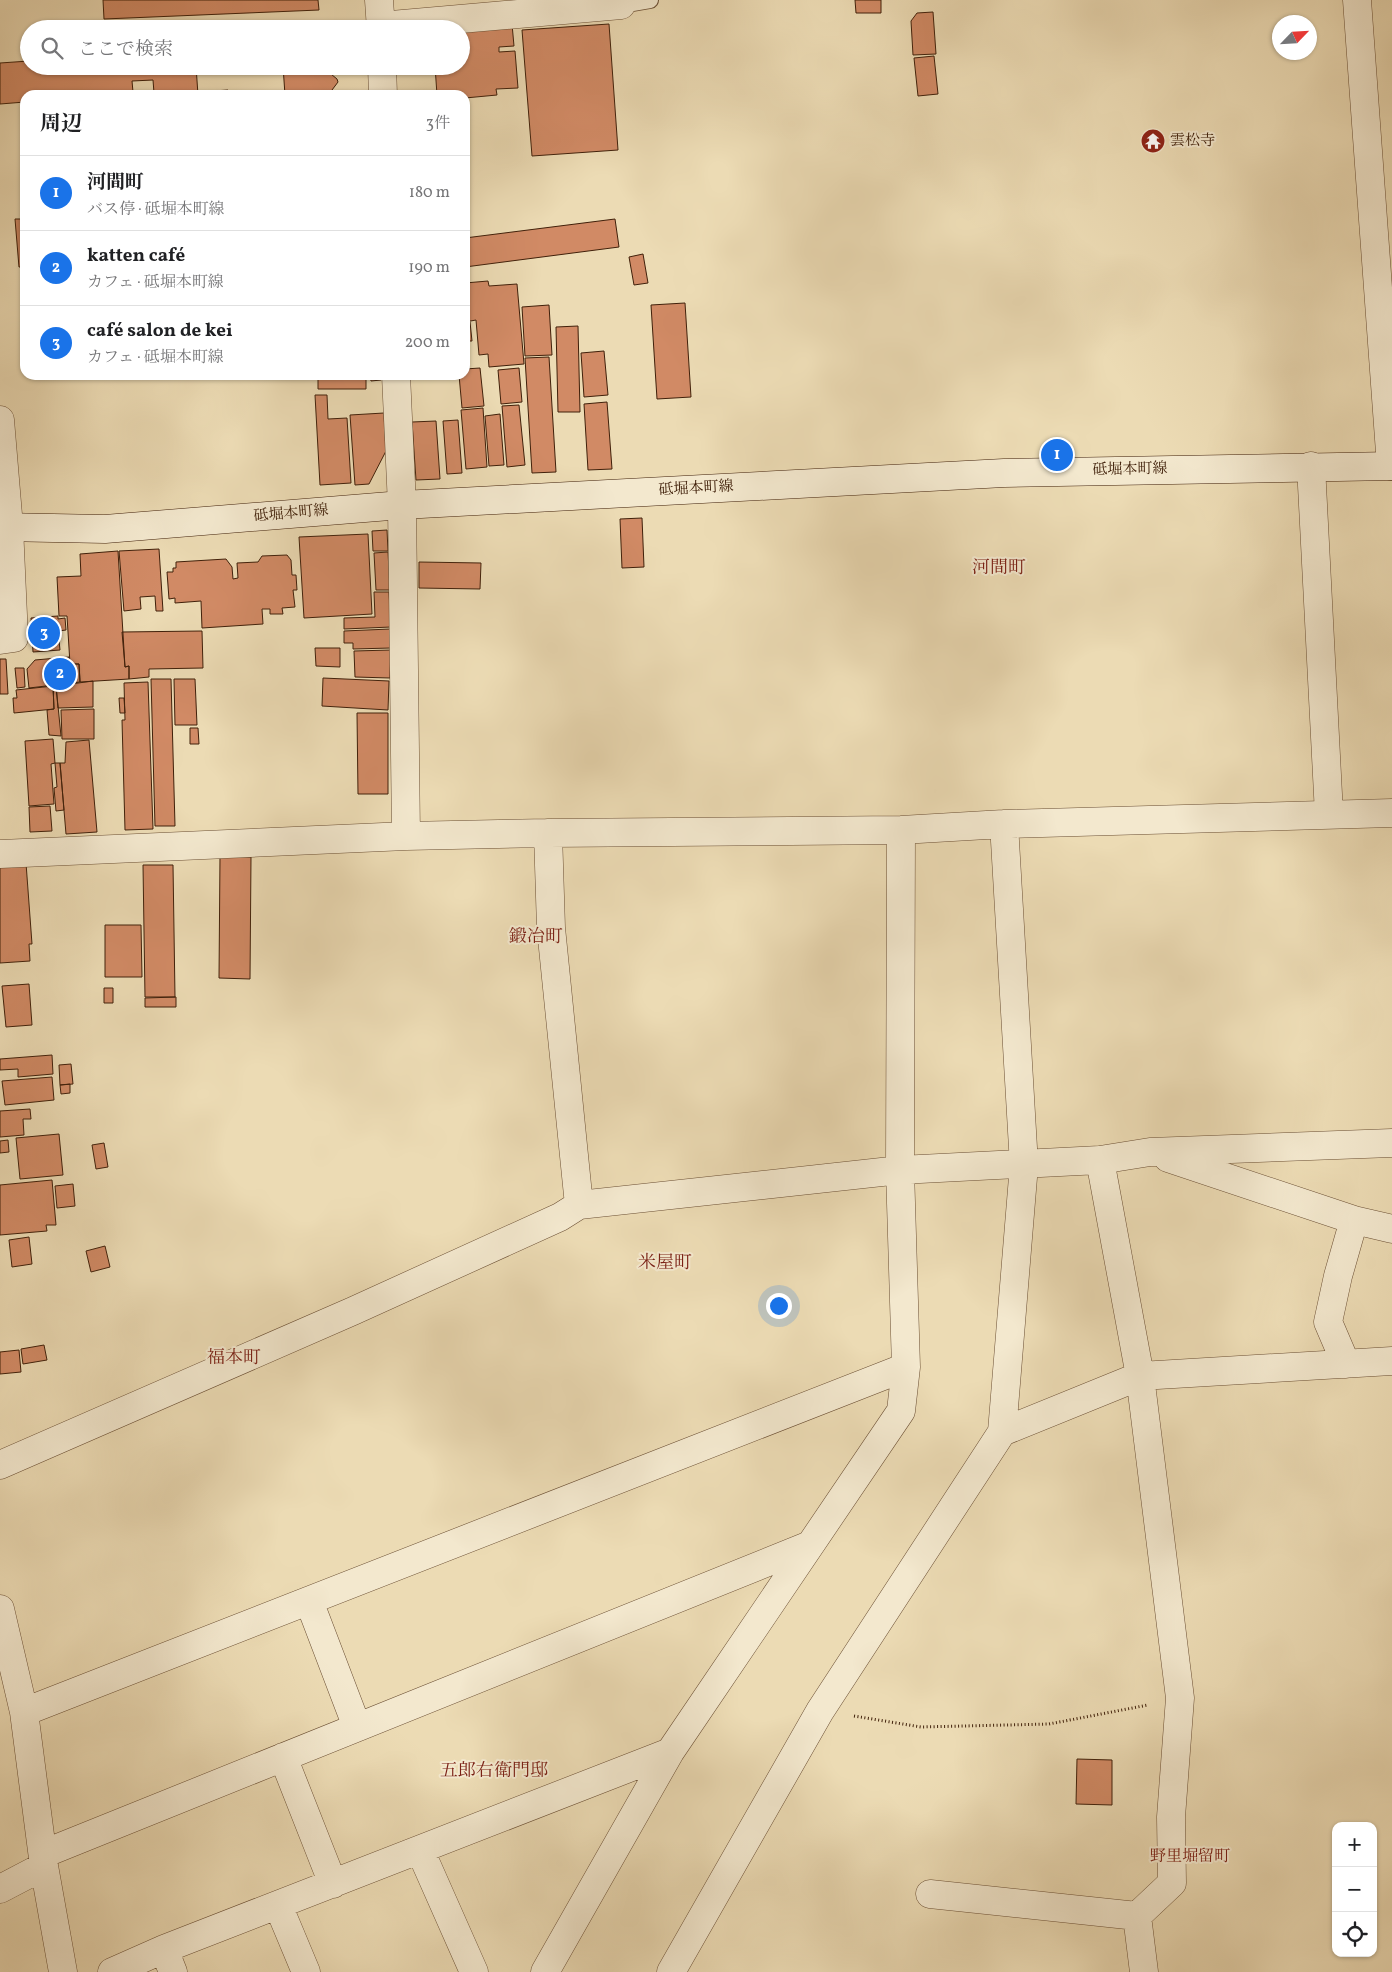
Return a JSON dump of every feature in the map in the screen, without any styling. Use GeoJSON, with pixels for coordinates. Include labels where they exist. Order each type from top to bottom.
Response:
{"type":"FeatureCollection","features":[{"type":"Feature","properties":{"kind":"street"},"geometry":{"type":"LineString","coordinates":[[1357,0],[1392,466]]}},
{"type":"Feature","properties":{"kind":"street"},"geometry":{"type":"LineString","coordinates":[[380,18],[621,5]]}},
{"type":"Feature","properties":{"kind":"street"},"geometry":{"type":"LineString","coordinates":[[383,75],[384,90]]}},
{"type":"Feature","properties":{"kind":"street"},"geometry":{"type":"LineString","coordinates":[[396,380],[402,505],[406,836]]}},
{"type":"Feature","properties":{"kind":"street"},"geometry":{"type":"LineString","coordinates":[[0,420],[4,527],[14,638],[0,640]]}},
{"type":"Feature","properties":{"kind":"street"},"geometry":{"type":"LineString","coordinates":[[1311,466],[1329,814]]}},
{"type":"Feature","properties":{"kind":"street","name":"砥堀本町線"},"geometry":{"type":"LineString","coordinates":[[4,527],[105,529],[402,505],[1004,473],[1392,466]]}},
{"type":"Feature","properties":{"kind":"street"},"geometry":{"type":"LineString","coordinates":[[0,854],[406,836],[901,830],[1004,824],[1392,813]]}},
{"type":"Feature","properties":{"kind":"street"},"geometry":{"type":"LineString","coordinates":[[671,1972],[820,1711],[1002,1432],[1024,1165],[1004,824]]}},
{"type":"Feature","properties":{"kind":"street"},"geometry":{"type":"LineString","coordinates":[[545,1972],[670,1752],[901,1411],[906,1366],[900,1170],[901,830]]}},
{"type":"Feature","properties":{"kind":"street"},"geometry":{"type":"LineString","coordinates":[[548,833],[551,928],[579,1205]]}},
{"type":"Feature","properties":{"kind":"street"},"geometry":{"type":"LineString","coordinates":[[0,1465],[354,1311],[560,1217],[579,1205],[900,1170],[1100,1160],[1150,1152],[1392,1143]]}},
{"type":"Feature","properties":{"kind":"street"},"geometry":{"type":"LineString","coordinates":[[1150,1152],[1354,1220],[1392,1229]]}},
{"type":"Feature","properties":{"kind":"street"},"geometry":{"type":"LineString","coordinates":[[930,1894],[1137,1916],[1172,1883],[1171,1817],[1180,1698],[1140,1376],[1100,1160]]}},
{"type":"Feature","properties":{"kind":"street"},"geometry":{"type":"LineString","coordinates":[[1346,1364],[1328,1322],[1338,1276],[1354,1220]]}},
{"type":"Feature","properties":{"kind":"street"},"geometry":{"type":"LineString","coordinates":[[1002,1432],[1140,1376],[1392,1361]]}},
{"type":"Feature","properties":{"kind":"street"},"geometry":{"type":"LineString","coordinates":[[24,1712],[906,1366]]}},
{"type":"Feature","properties":{"kind":"street"},"geometry":{"type":"LineString","coordinates":[[0,1889],[43,1860],[283,1757],[810,1545]]}},
{"type":"Feature","properties":{"kind":"street"},"geometry":{"type":"LineString","coordinates":[[309,1601],[357,1727]]}},
{"type":"Feature","properties":{"kind":"street"},"geometry":{"type":"LineString","coordinates":[[0,1609],[24,1712],[43,1860],[63,1972]]}},
{"type":"Feature","properties":{"kind":"street"},"geometry":{"type":"LineString","coordinates":[[112,1972],[169,1961],[278,1905],[670,1752]]}},
{"type":"Feature","properties":{"kind":"street"},"geometry":{"type":"LineString","coordinates":[[283,1757],[333,1884]]}},
{"type":"Feature","properties":{"kind":"street"},"geometry":{"type":"LineString","coordinates":[[420,1850],[474,1972]]}},
{"type":"Feature","properties":{"kind":"street"},"geometry":{"type":"LineString","coordinates":[[278,1905],[306,1972]]}},
{"type":"Feature","properties":{"kind":"street"},"geometry":{"type":"LineString","coordinates":[[1137,1916],[1144,1972]]}},
{"type":"Feature","properties":{"kind":"lane"},"geometry":{"type":"LineString","coordinates":[[621,5],[650,0]]}},
{"type":"Feature","properties":{"kind":"path"},"geometry":{"type":"LineString","coordinates":[[820,1711],[922,1726],[1049,1724],[1180,1698]]}},
{"type":"Feature","properties":{"kind":"building"},"geometry":{"type":"Polygon","coordinates":[[[103,0],[318,0],[319,10],[104,19],[103,0]]]}},
{"type":"Feature","properties":{"kind":"building"},"geometry":{"type":"Polygon","coordinates":[[[855,0],[881,0],[881,13],[856,13],[855,0]]]}},
{"type":"Feature","properties":{"kind":"building"},"geometry":{"type":"Polygon","coordinates":[[[933,12],[936,54],[913,55],[911,21],[917,13],[933,12]]]}},
{"type":"Feature","properties":{"kind":"building"},"geometry":{"type":"Polygon","coordinates":[[[512,24],[514,46],[499,47],[499,52],[515,51],[518,88],[496,89],[497,95],[470,98],[470,90],[437,90],[436,75],[470,75],[470,28],[512,24]]]}},
{"type":"Feature","properties":{"kind":"building"},"geometry":{"type":"Polygon","coordinates":[[[609,24],[618,150],[532,156],[522,30],[609,24]]]}},
{"type":"Feature","properties":{"kind":"building"},"geometry":{"type":"Polygon","coordinates":[[[934,56],[938,94],[918,96],[914,58],[934,56]]]}},
{"type":"Feature","properties":{"kind":"building"},"geometry":{"type":"Polygon","coordinates":[[[20,62],[20,75],[197,75],[198,90],[154,90],[153,80],[132,81],[133,90],[20,90],[20,102],[0,104],[0,63],[20,62]]]}},
{"type":"Feature","properties":{"kind":"building"},"geometry":{"type":"Polygon","coordinates":[[[284,75],[332,75],[338,82],[332,90],[285,90],[284,75]]]}},
{"type":"Feature","properties":{"kind":"building"},"geometry":{"type":"Polygon","coordinates":[[[15,219],[20,219],[19,267],[15,219]]]}},
{"type":"Feature","properties":{"kind":"building"},"geometry":{"type":"Polygon","coordinates":[[[615,219],[619,247],[470,266],[470,237],[615,219]]]}},
{"type":"Feature","properties":{"kind":"building"},"geometry":{"type":"Polygon","coordinates":[[[643,254],[648,283],[634,285],[629,257],[643,254]]]}},
{"type":"Feature","properties":{"kind":"building"},"geometry":{"type":"Polygon","coordinates":[[[488,281],[489,286],[517,284],[524,364],[489,367],[488,354],[479,355],[476,320],[470,321],[470,283],[488,281]]]}},
{"type":"Feature","properties":{"kind":"building"},"geometry":{"type":"Polygon","coordinates":[[[685,303],[691,397],[657,399],[651,305],[685,303]]]}},
{"type":"Feature","properties":{"kind":"building"},"geometry":{"type":"Polygon","coordinates":[[[549,305],[552,355],[525,356],[522,307],[549,305]]]}},
{"type":"Feature","properties":{"kind":"building"},"geometry":{"type":"Polygon","coordinates":[[[470,322],[472,341],[470,341],[470,322]]]}},
{"type":"Feature","properties":{"kind":"building"},"geometry":{"type":"Polygon","coordinates":[[[578,326],[580,412],[558,412],[556,327],[578,326]]]}},
{"type":"Feature","properties":{"kind":"building"},"geometry":{"type":"Polygon","coordinates":[[[604,351],[608,395],[584,397],[581,353],[604,351]]]}},
{"type":"Feature","properties":{"kind":"building"},"geometry":{"type":"Polygon","coordinates":[[[549,357],[556,472],[532,473],[525,358],[549,357]]]}},
{"type":"Feature","properties":{"kind":"building"},"geometry":{"type":"Polygon","coordinates":[[[480,368],[484,406],[462,408],[459,380],[470,380],[470,369],[480,368]]]}},
{"type":"Feature","properties":{"kind":"building"},"geometry":{"type":"Polygon","coordinates":[[[519,368],[522,402],[501,404],[498,370],[519,368]]]}},
{"type":"Feature","properties":{"kind":"building"},"geometry":{"type":"Polygon","coordinates":[[[318,380],[366,380],[366,389],[318,389],[318,380]]]}},
{"type":"Feature","properties":{"kind":"building"},"geometry":{"type":"Polygon","coordinates":[[[315,395],[327,395],[328,419],[347,418],[351,483],[320,485],[315,395]]]}},
{"type":"Feature","properties":{"kind":"building"},"geometry":{"type":"Polygon","coordinates":[[[607,402],[612,469],[588,470],[584,404],[607,402]]]}},
{"type":"Feature","properties":{"kind":"building"},"geometry":{"type":"Polygon","coordinates":[[[519,405],[525,465],[507,467],[502,406],[519,405]]]}},
{"type":"Feature","properties":{"kind":"building"},"geometry":{"type":"Polygon","coordinates":[[[483,408],[487,467],[466,469],[461,410],[483,408]]]}},
{"type":"Feature","properties":{"kind":"building"},"geometry":{"type":"Polygon","coordinates":[[[384,413],[386,451],[369,484],[355,485],[350,415],[384,413]]]}},
{"type":"Feature","properties":{"kind":"building"},"geometry":{"type":"Polygon","coordinates":[[[500,414],[504,465],[489,466],[485,416],[500,414]]]}},
{"type":"Feature","properties":{"kind":"building"},"geometry":{"type":"Polygon","coordinates":[[[458,420],[462,473],[447,474],[443,421],[458,420]]]}},
{"type":"Feature","properties":{"kind":"building"},"geometry":{"type":"Polygon","coordinates":[[[436,421],[440,479],[416,480],[412,422],[436,421]]]}},
{"type":"Feature","properties":{"kind":"building"},"geometry":{"type":"Polygon","coordinates":[[[642,518],[644,567],[622,568],[620,519],[642,518]]]}},
{"type":"Feature","properties":{"kind":"building"},"geometry":{"type":"Polygon","coordinates":[[[387,530],[388,551],[373,551],[372,531],[387,530]]]}},
{"type":"Feature","properties":{"kind":"building"},"geometry":{"type":"Polygon","coordinates":[[[368,534],[372,614],[304,618],[299,537],[368,534]]]}},
{"type":"Feature","properties":{"kind":"building"},"geometry":{"type":"Polygon","coordinates":[[[159,549],[163,611],[156,611],[155,596],[140,597],[141,609],[124,611],[119,551],[159,549]]]}},
{"type":"Feature","properties":{"kind":"building"},"geometry":{"type":"Polygon","coordinates":[[[118,551],[125,667],[129,666],[129,679],[80,682],[79,664],[70,664],[67,616],[59,616],[57,577],[81,576],[80,554],[118,551]]]}},
{"type":"Feature","properties":{"kind":"building"},"geometry":{"type":"Polygon","coordinates":[[[388,552],[390,590],[376,590],[374,553],[388,552]]]}},
{"type":"Feature","properties":{"kind":"building"},"geometry":{"type":"Polygon","coordinates":[[[287,555],[291,560],[292,575],[296,575],[297,590],[293,590],[295,607],[282,608],[283,614],[270,614],[270,609],[262,609],[263,624],[202,628],[201,601],[175,603],[175,598],[169,599],[167,572],[173,572],[173,568],[176,568],[176,562],[226,559],[232,567],[233,579],[238,578],[237,563],[258,562],[262,556],[287,555]]]}},
{"type":"Feature","properties":{"kind":"building"},"geometry":{"type":"Polygon","coordinates":[[[419,562],[481,563],[480,589],[419,588],[419,562]]]}},
{"type":"Feature","properties":{"kind":"building"},"geometry":{"type":"Polygon","coordinates":[[[374,592],[389,592],[391,627],[344,629],[344,618],[375,617],[374,592]]]}},
{"type":"Feature","properties":{"kind":"building"},"geometry":{"type":"Polygon","coordinates":[[[58,616],[58,619],[65,618],[66,630],[58,631],[60,650],[33,652],[31,618],[58,616]]]}},
{"type":"Feature","properties":{"kind":"building"},"geometry":{"type":"Polygon","coordinates":[[[390,629],[391,648],[353,649],[353,643],[344,643],[344,631],[390,629]]]}},
{"type":"Feature","properties":{"kind":"building"},"geometry":{"type":"Polygon","coordinates":[[[202,631],[203,668],[149,669],[149,677],[129,679],[129,666],[125,667],[122,632],[202,631]]]}},
{"type":"Feature","properties":{"kind":"building"},"geometry":{"type":"Polygon","coordinates":[[[315,648],[340,648],[340,667],[316,666],[315,648]]]}},
{"type":"Feature","properties":{"kind":"building"},"geometry":{"type":"Polygon","coordinates":[[[391,650],[390,678],[355,677],[354,651],[391,650]]]}},
{"type":"Feature","properties":{"kind":"building"},"geometry":{"type":"Polygon","coordinates":[[[69,657],[70,664],[79,664],[80,682],[29,688],[27,669],[35,660],[69,657]]]}},
{"type":"Feature","properties":{"kind":"building"},"geometry":{"type":"Polygon","coordinates":[[[0,659],[6,659],[8,694],[0,694],[0,659]]]}},
{"type":"Feature","properties":{"kind":"building"},"geometry":{"type":"Polygon","coordinates":[[[15,668],[24,668],[25,687],[17,688],[15,668]]]}},
{"type":"Feature","properties":{"kind":"building"},"geometry":{"type":"Polygon","coordinates":[[[323,678],[389,681],[388,710],[322,706],[323,678]]]}},
{"type":"Feature","properties":{"kind":"building"},"geometry":{"type":"Polygon","coordinates":[[[151,679],[171,679],[175,826],[155,826],[151,679]]]}},
{"type":"Feature","properties":{"kind":"building"},"geometry":{"type":"Polygon","coordinates":[[[174,679],[195,679],[197,725],[175,725],[174,679]]]}},
{"type":"Feature","properties":{"kind":"building"},"geometry":{"type":"Polygon","coordinates":[[[93,681],[93,707],[58,708],[56,686],[93,681]]]}},
{"type":"Feature","properties":{"kind":"building"},"geometry":{"type":"Polygon","coordinates":[[[148,682],[153,829],[125,830],[122,720],[125,720],[124,683],[148,682]]]}},
{"type":"Feature","properties":{"kind":"building"},"geometry":{"type":"Polygon","coordinates":[[[53,686],[56,686],[61,736],[49,735],[47,710],[54,709],[53,686]]]}},
{"type":"Feature","properties":{"kind":"building"},"geometry":{"type":"Polygon","coordinates":[[[53,686],[54,709],[14,713],[13,698],[17,698],[16,690],[53,686]]]}},
{"type":"Feature","properties":{"kind":"building"},"geometry":{"type":"Polygon","coordinates":[[[119,698],[124,698],[125,713],[120,713],[119,698]]]}},
{"type":"Feature","properties":{"kind":"building"},"geometry":{"type":"Polygon","coordinates":[[[94,709],[94,739],[62,739],[61,710],[94,709]]]}},
{"type":"Feature","properties":{"kind":"building"},"geometry":{"type":"Polygon","coordinates":[[[357,713],[388,713],[388,794],[358,794],[357,713]]]}},
{"type":"Feature","properties":{"kind":"building"},"geometry":{"type":"Polygon","coordinates":[[[190,728],[198,728],[199,744],[190,744],[190,728]]]}},
{"type":"Feature","properties":{"kind":"building"},"geometry":{"type":"Polygon","coordinates":[[[53,739],[55,763],[51,764],[54,804],[29,806],[25,741],[53,739]]]}},
{"type":"Feature","properties":{"kind":"building"},"geometry":{"type":"Polygon","coordinates":[[[89,740],[97,832],[66,834],[60,763],[65,763],[66,742],[89,740]]]}},
{"type":"Feature","properties":{"kind":"building"},"geometry":{"type":"Polygon","coordinates":[[[55,763],[60,763],[64,810],[56,811],[54,788],[57,787],[55,763]]]}},
{"type":"Feature","properties":{"kind":"building"},"geometry":{"type":"Polygon","coordinates":[[[50,806],[52,831],[30,832],[29,807],[50,806]]]}},
{"type":"Feature","properties":{"kind":"building"},"geometry":{"type":"Polygon","coordinates":[[[220,856],[251,857],[250,979],[219,978],[220,856]]]}},
{"type":"Feature","properties":{"kind":"building"},"geometry":{"type":"Polygon","coordinates":[[[26,863],[32,944],[29,944],[30,961],[0,963],[0,865],[26,863]]]}},
{"type":"Feature","properties":{"kind":"building"},"geometry":{"type":"Polygon","coordinates":[[[143,865],[173,865],[175,997],[145,997],[143,865]]]}},
{"type":"Feature","properties":{"kind":"building"},"geometry":{"type":"Polygon","coordinates":[[[105,925],[141,925],[142,977],[105,977],[105,925]]]}},
{"type":"Feature","properties":{"kind":"building"},"geometry":{"type":"Polygon","coordinates":[[[29,984],[32,1025],[6,1027],[2,986],[29,984]]]}},
{"type":"Feature","properties":{"kind":"building"},"geometry":{"type":"Polygon","coordinates":[[[104,988],[113,988],[113,1003],[104,1003],[104,988]]]}},
{"type":"Feature","properties":{"kind":"building"},"geometry":{"type":"Polygon","coordinates":[[[176,997],[176,1007],[145,1007],[145,998],[176,997]]]}},
{"type":"Feature","properties":{"kind":"building"},"geometry":{"type":"Polygon","coordinates":[[[52,1055],[53,1074],[18,1077],[18,1069],[0,1070],[0,1059],[52,1055]]]}},
{"type":"Feature","properties":{"kind":"building"},"geometry":{"type":"Polygon","coordinates":[[[71,1064],[73,1084],[60,1085],[59,1065],[71,1064]]]}},
{"type":"Feature","properties":{"kind":"building"},"geometry":{"type":"Polygon","coordinates":[[[52,1077],[54,1100],[5,1105],[2,1081],[52,1077]]]}},
{"type":"Feature","properties":{"kind":"building"},"geometry":{"type":"Polygon","coordinates":[[[70,1084],[70,1093],[61,1094],[60,1085],[70,1084]]]}},
{"type":"Feature","properties":{"kind":"building"},"geometry":{"type":"Polygon","coordinates":[[[30,1109],[31,1119],[23,1119],[24,1135],[0,1137],[0,1111],[30,1109]]]}},
{"type":"Feature","properties":{"kind":"building"},"geometry":{"type":"Polygon","coordinates":[[[59,1134],[63,1175],[20,1179],[16,1138],[59,1134]]]}},
{"type":"Feature","properties":{"kind":"building"},"geometry":{"type":"Polygon","coordinates":[[[8,1140],[9,1152],[0,1153],[0,1141],[8,1140]]]}},
{"type":"Feature","properties":{"kind":"building"},"geometry":{"type":"Polygon","coordinates":[[[104,1143],[108,1167],[96,1169],[92,1145],[104,1143]]]}},
{"type":"Feature","properties":{"kind":"building"},"geometry":{"type":"Polygon","coordinates":[[[52,1180],[56,1225],[46,1225],[47,1231],[0,1235],[0,1185],[52,1180]]]}},
{"type":"Feature","properties":{"kind":"building"},"geometry":{"type":"Polygon","coordinates":[[[73,1184],[75,1206],[57,1208],[55,1186],[73,1184]]]}},
{"type":"Feature","properties":{"kind":"building"},"geometry":{"type":"Polygon","coordinates":[[[29,1237],[32,1264],[12,1267],[9,1240],[29,1237]]]}},
{"type":"Feature","properties":{"kind":"building"},"geometry":{"type":"Polygon","coordinates":[[[105,1246],[110,1267],[91,1272],[86,1251],[105,1246]]]}},
{"type":"Feature","properties":{"kind":"building"},"geometry":{"type":"Polygon","coordinates":[[[44,1345],[47,1360],[23,1364],[21,1349],[44,1345]]]}},
{"type":"Feature","properties":{"kind":"building"},"geometry":{"type":"Polygon","coordinates":[[[19,1350],[21,1372],[0,1374],[0,1352],[19,1350]]]}},
{"type":"Feature","properties":{"kind":"building"},"geometry":{"type":"Polygon","coordinates":[[[1077,1759],[1112,1760],[1112,1805],[1076,1804],[1077,1759]]]}},
{"type":"Feature","properties":{"kind":"place","name":"雲松寺"},"geometry":{"type":"Point","coordinates":[1153,141]}},
{"type":"Feature","properties":{"kind":"place","name":"河間町"},"geometry":{"type":"Point","coordinates":[1057,455]}},
{"type":"Feature","properties":{"kind":"place","name":"café salon de kei"},"geometry":{"type":"Point","coordinates":[44,633]}},
{"type":"Feature","properties":{"kind":"place","name":"katten café"},"geometry":{"type":"Point","coordinates":[60,674]}},
{"type":"Feature","properties":{"kind":"district","name":"河間町"},"geometry":{"type":"Point","coordinates":[999,568]}},
{"type":"Feature","properties":{"kind":"district","name":"鍛冶町"},"geometry":{"type":"Point","coordinates":[536,937]}},
{"type":"Feature","properties":{"kind":"district","name":"米屋町"},"geometry":{"type":"Point","coordinates":[665,1263]}},
{"type":"Feature","properties":{"kind":"district","name":"福本町"},"geometry":{"type":"Point","coordinates":[234,1358]}},
{"type":"Feature","properties":{"kind":"district","name":"五郎右衛門邸"},"geometry":{"type":"Point","coordinates":[494,1771]}},
{"type":"Feature","properties":{"kind":"district","name":"野里堀留町"},"geometry":{"type":"Point","coordinates":[1190,1857]}}]}
